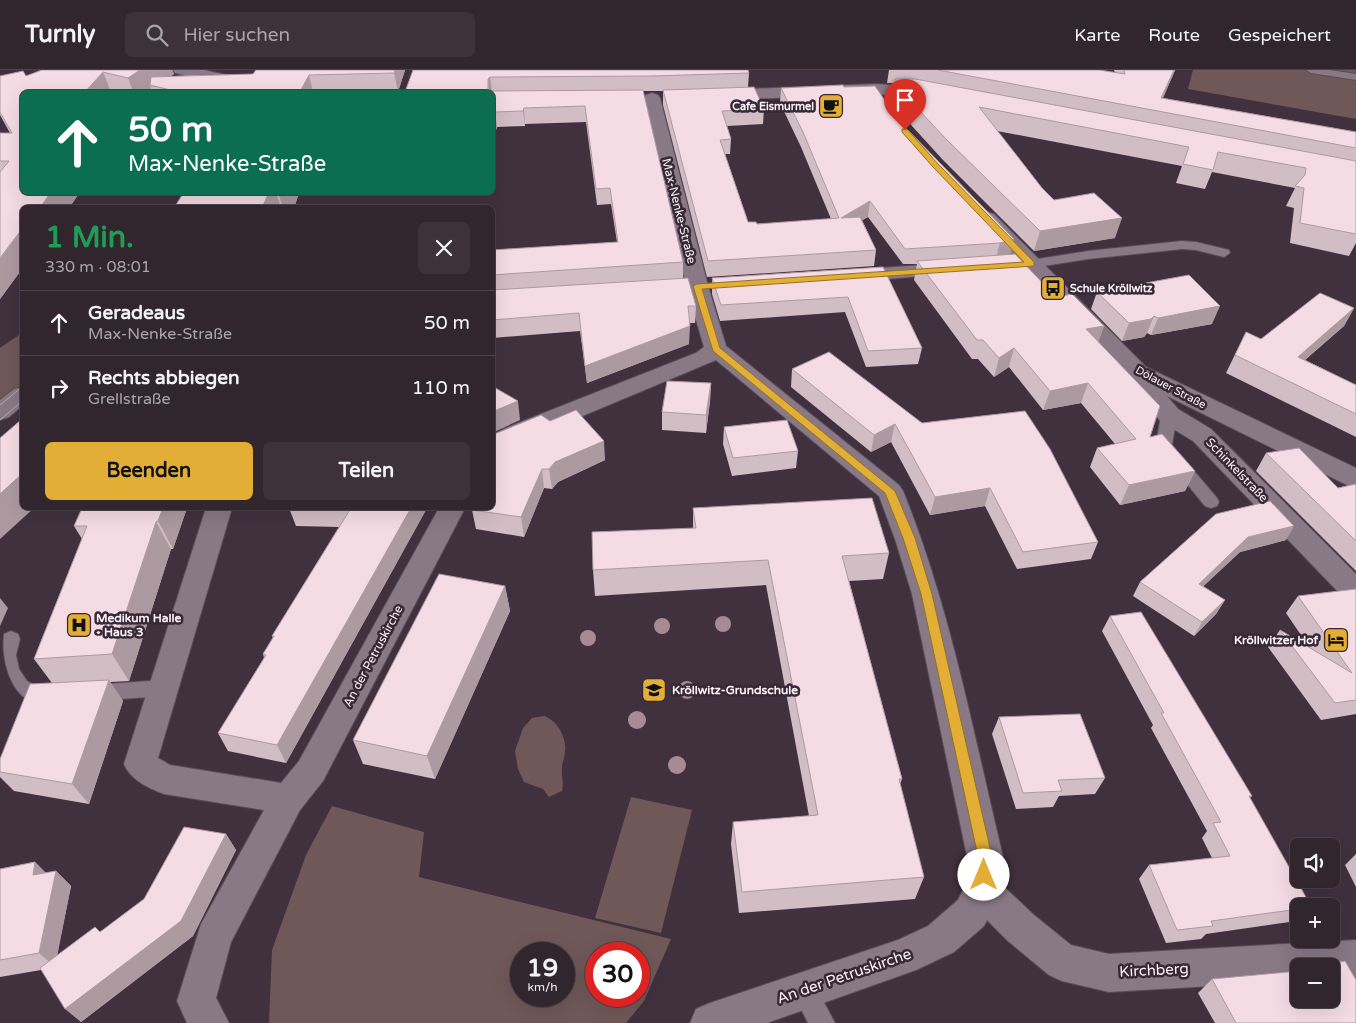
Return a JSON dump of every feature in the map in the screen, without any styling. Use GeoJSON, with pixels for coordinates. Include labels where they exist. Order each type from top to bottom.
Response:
{"type":"FeatureCollection","features":[{"type":"Feature","properties":{"kind":"street"},"geometry":{"type":"LineString","coordinates":[[181,70],[255,85]]}},
{"type":"Feature","properties":{"kind":"street"},"geometry":{"type":"LineString","coordinates":[[862,70],[890,110]]}},
{"type":"Feature","properties":{"kind":"street"},"geometry":{"type":"LineString","coordinates":[[700,96],[875,89],[912,91],[941,96]]}},
{"type":"Feature","properties":{"kind":"street","name":"Max-Nenke-Straße"},"geometry":{"type":"LineString","coordinates":[[652,98],[697,286],[716,349]]}},
{"type":"Feature","properties":{"kind":"street","name":"Dölauer Straße"},"geometry":{"type":"LineString","coordinates":[[976,208],[1138,372],[1356,479]]}},
{"type":"Feature","properties":{"kind":"street"},"geometry":{"type":"LineString","coordinates":[[1002,266],[1031,264]]}},
{"type":"Feature","properties":{"kind":"street"},"geometry":{"type":"LineString","coordinates":[[835,277],[972,268]]}},
{"type":"Feature","properties":{"kind":"street"},"geometry":{"type":"LineString","coordinates":[[495,444],[517,433],[704,358],[716,349]]}},
{"type":"Feature","properties":{"kind":"street","name":"An der Petruskirche"},"geometry":{"type":"LineString","coordinates":[[710,1023],[903,957],[940,939],[971,913],[982,890],[986,861],[926,594],[909,538],[890,491],[716,349]]}},
{"type":"Feature","properties":{"kind":"street","name":"Schinkelstraße"},"geometry":{"type":"LineString","coordinates":[[1138,372],[1169,415],[1202,435],[1356,592]]}},
{"type":"Feature","properties":{"kind":"street"},"geometry":{"type":"LineString","coordinates":[[0,412],[20,396]]}},
{"type":"Feature","properties":{"kind":"street"},"geometry":{"type":"LineString","coordinates":[[218,510],[140,764],[164,779],[288,799]]}},
{"type":"Feature","properties":{"kind":"street","name":"An der Petruskirche"},"geometry":{"type":"LineString","coordinates":[[209,1023],[196,1001],[214,937],[288,799],[312,772],[451,510]]}},
{"type":"Feature","properties":{"kind":"street","name":"Kirchberg"},"geometry":{"type":"LineString","coordinates":[[982,890],[1021,928],[1062,962],[1109,973],[1356,958]]}},
{"type":"Feature","properties":{"kind":"lane"},"geometry":{"type":"LineString","coordinates":[[1311,70],[1356,77]]}},
{"type":"Feature","properties":{"kind":"lane"},"geometry":{"type":"LineString","coordinates":[[1031,264],[1088,255],[1182,245],[1196,246],[1224,253]]}},
{"type":"Feature","properties":{"kind":"lane"},"geometry":{"type":"LineString","coordinates":[[1169,415],[1164,446],[1211,502]]}},
{"type":"Feature","properties":{"kind":"lane"},"geometry":{"type":"LineString","coordinates":[[12,639],[6,655],[10,671],[20,687],[33,694],[50,696],[164,688]]}},
{"type":"Feature","properties":{"kind":"lane"},"geometry":{"type":"LineString","coordinates":[[804,991],[822,1023]]}},
{"type":"Feature","properties":{"kind":"shaded area"},"geometry":{"type":"Polygon","coordinates":[[[1193,70],[1356,70],[1356,119],[1188,89],[1193,70]]]}},
{"type":"Feature","properties":{"kind":"shaded area"},"geometry":{"type":"Polygon","coordinates":[[[20,334],[20,389],[0,405],[0,348],[20,334]]]}},
{"type":"Feature","properties":{"kind":"shaded area"},"geometry":{"type":"Polygon","coordinates":[[[544,716],[557,725],[563,735],[565,746],[562,765],[562,791],[549,797],[543,789],[524,782],[518,769],[515,751],[523,728],[532,718],[544,716]]]}},
{"type":"Feature","properties":{"kind":"shaded area"},"geometry":{"type":"Polygon","coordinates":[[[631,797],[692,810],[661,933],[595,918],[631,797]]]}},
{"type":"Feature","properties":{"kind":"shaded area"},"geometry":{"type":"Polygon","coordinates":[[[332,806],[424,832],[419,877],[671,939],[650,987],[650,942],[585,942],[585,1007],[639,1007],[626,1023],[269,1023],[272,950],[306,855],[332,806]]]}},
{"type":"Feature","properties":{"kind":"building"},"geometry":{"type":"Polygon","coordinates":[[[42,70],[140,70],[128,78],[103,72],[87,90],[20,90],[20,195],[49,195],[42,205],[20,205],[20,232],[0,258],[0,172],[9,161],[0,161],[0,133],[12,133],[0,112],[0,76],[23,71],[26,76],[42,70]]]}},
{"type":"Feature","properties":{"kind":"building"},"geometry":{"type":"Polygon","coordinates":[[[256,70],[395,70],[394,73],[309,75],[301,90],[171,90],[150,85],[151,77],[253,74],[256,70]]]}},
{"type":"Feature","properties":{"kind":"building"},"geometry":{"type":"Polygon","coordinates":[[[413,70],[748,70],[749,73],[652,76],[490,77],[488,79],[489,90],[406,90],[413,70]]]}},
{"type":"Feature","properties":{"kind":"building"},"geometry":{"type":"Polygon","coordinates":[[[938,70],[1099,70],[1125,74],[1124,70],[1174,70],[1161,98],[1356,132],[1356,148],[938,70]]]}},
{"type":"Feature","properties":{"kind":"building"},"geometry":{"type":"Polygon","coordinates":[[[895,79],[915,79],[1356,161],[1356,234],[1300,223],[1304,188],[1295,186],[1305,175],[1306,168],[1218,152],[1213,170],[1183,164],[1189,147],[979,107],[1042,188],[1054,200],[1094,193],[1122,218],[1040,231],[947,140],[916,107],[895,79]]]}},
{"type":"Feature","properties":{"kind":"building"},"geometry":{"type":"Polygon","coordinates":[[[843,85],[844,87],[875,86],[900,122],[1014,239],[1000,243],[905,249],[870,201],[841,218],[860,217],[876,250],[708,261],[663,90],[754,87],[764,109],[722,111],[731,139],[720,140],[748,222],[756,222],[757,224],[839,218],[803,132],[781,88],[843,85]]]}},
{"type":"Feature","properties":{"kind":"building"},"geometry":{"type":"Polygon","coordinates":[[[643,90],[683,262],[495,275],[495,250],[618,242],[610,188],[596,189],[585,106],[524,108],[523,111],[495,112],[495,91],[643,90]]]}},
{"type":"Feature","properties":{"kind":"building"},"geometry":{"type":"Polygon","coordinates":[[[182,195],[268,195],[263,205],[176,205],[182,195]]]}},
{"type":"Feature","properties":{"kind":"building"},"geometry":{"type":"Polygon","coordinates":[[[1015,254],[1056,297],[1072,294],[1104,326],[1086,329],[1160,406],[1150,437],[1162,434],[1195,471],[1129,485],[1097,448],[1136,439],[1088,383],[1050,391],[1014,348],[999,358],[983,340],[977,340],[917,261],[1015,254]]]}},
{"type":"Feature","properties":{"kind":"building"},"geometry":{"type":"Polygon","coordinates":[[[883,267],[922,348],[868,351],[848,297],[721,305],[712,278],[883,267]]]}},
{"type":"Feature","properties":{"kind":"building"},"geometry":{"type":"Polygon","coordinates":[[[1189,275],[1220,306],[1158,318],[1154,316],[1151,319],[1129,323],[1097,292],[1189,275]]]}},
{"type":"Feature","properties":{"kind":"building"},"geometry":{"type":"Polygon","coordinates":[[[688,278],[696,306],[688,306],[690,326],[585,366],[579,313],[495,320],[495,290],[688,278]]]}},
{"type":"Feature","properties":{"kind":"building"},"geometry":{"type":"Polygon","coordinates":[[[1320,293],[1354,308],[1298,357],[1356,385],[1356,414],[1235,355],[1246,332],[1261,339],[1320,293]]]}},
{"type":"Feature","properties":{"kind":"building"},"geometry":{"type":"Polygon","coordinates":[[[829,352],[922,423],[1025,411],[1050,449],[1098,542],[1023,552],[990,488],[935,497],[895,424],[874,435],[792,369],[829,352]]]}},
{"type":"Feature","properties":{"kind":"building"},"geometry":{"type":"Polygon","coordinates":[[[667,381],[711,383],[706,415],[662,412],[667,381]]]}},
{"type":"Feature","properties":{"kind":"building"},"geometry":{"type":"Polygon","coordinates":[[[495,388],[518,401],[495,411],[495,388]]]}},
{"type":"Feature","properties":{"kind":"building"},"geometry":{"type":"Polygon","coordinates":[[[576,410],[604,441],[555,462],[549,469],[542,469],[521,517],[472,510],[495,510],[495,434],[541,415],[550,421],[576,410]]]}},
{"type":"Feature","properties":{"kind":"building"},"geometry":{"type":"Polygon","coordinates":[[[787,420],[798,451],[733,458],[724,427],[787,420]]]}},
{"type":"Feature","properties":{"kind":"building"},"geometry":{"type":"Polygon","coordinates":[[[20,421],[20,476],[0,494],[0,438],[20,421]]]}},
{"type":"Feature","properties":{"kind":"building"},"geometry":{"type":"Polygon","coordinates":[[[1299,448],[1338,488],[1356,484],[1356,541],[1266,453],[1299,448]]]}},
{"type":"Feature","properties":{"kind":"building"},"geometry":{"type":"Polygon","coordinates":[[[872,498],[889,553],[842,556],[902,779],[899,779],[924,877],[742,892],[733,822],[818,815],[768,560],[593,570],[592,532],[696,528],[693,508],[872,498]]]}},
{"type":"Feature","properties":{"kind":"building"},"geometry":{"type":"Polygon","coordinates":[[[1270,501],[1294,526],[1248,537],[1199,584],[1225,600],[1202,622],[1140,582],[1216,514],[1270,501]]]}},
{"type":"Feature","properties":{"kind":"building"},"geometry":{"type":"Polygon","coordinates":[[[81,510],[162,510],[156,522],[112,654],[34,659],[87,526],[74,526],[81,510]]]}},
{"type":"Feature","properties":{"kind":"building"},"geometry":{"type":"Polygon","coordinates":[[[350,510],[410,510],[277,745],[218,733],[266,655],[263,654],[274,636],[272,636],[350,510]]]}},
{"type":"Feature","properties":{"kind":"building"},"geometry":{"type":"Polygon","coordinates":[[[439,574],[505,586],[427,756],[353,740],[439,574]]]}},
{"type":"Feature","properties":{"kind":"building"},"geometry":{"type":"Polygon","coordinates":[[[1356,589],[1356,700],[1335,703],[1280,630],[1352,673],[1298,596],[1356,589]]]}},
{"type":"Feature","properties":{"kind":"building"},"geometry":{"type":"Polygon","coordinates":[[[1141,612],[1252,796],[1249,796],[1290,869],[1290,888],[1301,888],[1306,898],[1290,898],[1290,910],[1211,921],[1213,926],[1177,930],[1149,865],[1230,856],[1213,823],[1221,822],[1161,713],[1164,713],[1110,616],[1141,612]]]}},
{"type":"Feature","properties":{"kind":"building"},"geometry":{"type":"Polygon","coordinates":[[[109,680],[72,784],[0,772],[0,759],[30,684],[109,680]]]}},
{"type":"Feature","properties":{"kind":"building"},"geometry":{"type":"Polygon","coordinates":[[[1080,714],[1105,778],[1058,780],[1062,791],[1023,793],[999,717],[1080,714]]]}},
{"type":"Feature","properties":{"kind":"building"},"geometry":{"type":"Polygon","coordinates":[[[184,827],[226,834],[181,921],[65,1009],[40,968],[95,927],[100,932],[144,899],[184,827]]]}},
{"type":"Feature","properties":{"kind":"building"},"geometry":{"type":"Polygon","coordinates":[[[35,862],[33,875],[56,871],[39,953],[0,960],[0,869],[35,862]]]}},
{"type":"Feature","properties":{"kind":"building"},"geometry":{"type":"Polygon","coordinates":[[[1345,961],[1356,980],[1356,1023],[1236,1023],[1212,979],[1290,972],[1290,1008],[1340,1008],[1340,962],[1345,961]]]}},
{"type":"Feature","properties":{"kind":"tram line"},"geometry":{"type":"LineString","coordinates":[[0,405],[20,389]]}},
{"type":"Feature","properties":{"kind":"tram line"},"geometry":{"type":"LineString","coordinates":[[0,420],[20,403]]}},
{"type":"Feature","properties":{"kind":"place","name":"Cafe Eismurmel"},"geometry":{"type":"Point","coordinates":[831,106]}},
{"type":"Feature","properties":{"kind":"place","name":"Schule Kröllwitz"},"geometry":{"type":"Point","coordinates":[1053,288]}},
{"type":"Feature","properties":{"kind":"place","name":"Medikum Halle - Haus 3"},"geometry":{"type":"Point","coordinates":[79,625]}},
{"type":"Feature","properties":{"kind":"place","name":"Kröllwitzer Hof"},"geometry":{"type":"Point","coordinates":[1336,640]}},
{"type":"Feature","properties":{"kind":"place","name":"Kröllwitz-Grundschule"},"geometry":{"type":"Point","coordinates":[654,690]}},
{"type":"Feature","properties":{"kind":"route"},"geometry":{"type":"LineString","coordinates":[[905,130],[1031,264],[697,286],[716,349],[890,491],[909,538],[926,594],[955,716],[986,861],[984,875]]}}]}
